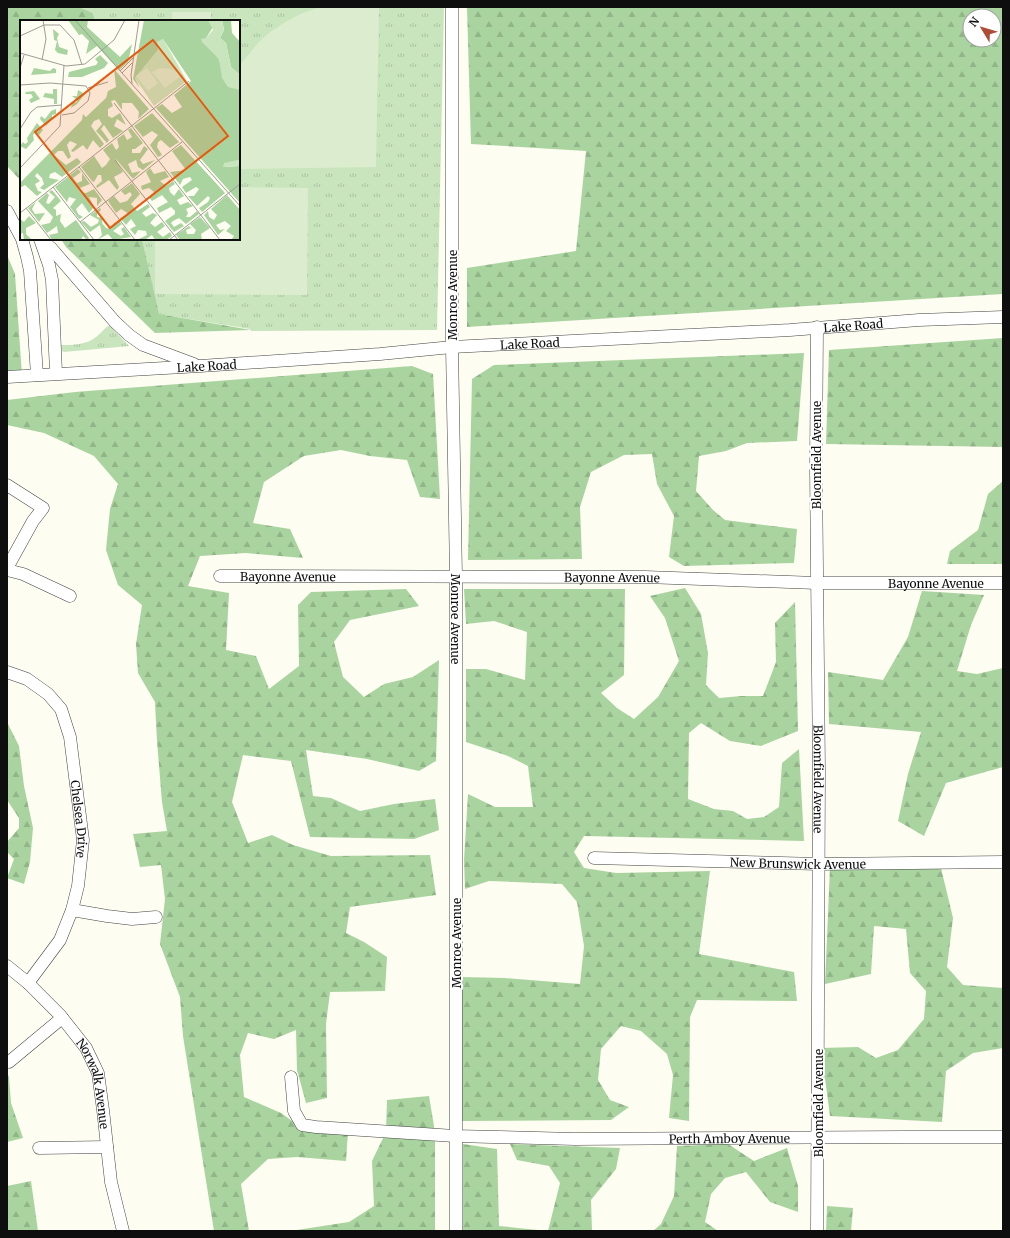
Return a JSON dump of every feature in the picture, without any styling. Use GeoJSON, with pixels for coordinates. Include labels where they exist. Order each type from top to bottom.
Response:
{"type":"FeatureCollection","features":[{"type":"Feature","properties":{"kind":"street","name":"Monroe Avenue"},"geometry":{"type":"LineString","coordinates":[[452,7],[452,347],[456,576],[456,1231]]}},
{"type":"Feature","properties":{"kind":"street"},"geometry":{"type":"LineString","coordinates":[[7,207],[20,219]]}},
{"type":"Feature","properties":{"kind":"street"},"geometry":{"type":"LineString","coordinates":[[7,211],[20,234]]}},
{"type":"Feature","properties":{"kind":"street"},"geometry":{"type":"LineString","coordinates":[[23,240],[30,271],[37,374]]}},
{"type":"Feature","properties":{"kind":"street"},"geometry":{"type":"LineString","coordinates":[[40,240],[49,265],[52,280],[56,373]]}},
{"type":"Feature","properties":{"kind":"street"},"geometry":{"type":"LineString","coordinates":[[41,240],[52,248],[115,322],[129,336],[143,345],[200,366]]}},
{"type":"Feature","properties":{"kind":"street","name":"Lake Road"},"geometry":{"type":"LineString","coordinates":[[7,377],[380,354],[452,347],[790,330],[919,320],[1003,317]]}},
{"type":"Feature","properties":{"kind":"street","name":"Bloomfield Avenue"},"geometry":{"type":"LineString","coordinates":[[817,328],[816,583],[819,772],[817,1231]]}},
{"type":"Feature","properties":{"kind":"street"},"geometry":{"type":"LineString","coordinates":[[7,485],[43,508],[33,521],[7,569],[23,574],[70,596]]}},
{"type":"Feature","properties":{"kind":"street","name":"Bayonne Avenue"},"geometry":{"type":"LineString","coordinates":[[220,576],[645,577],[816,583],[1003,583]]}},
{"type":"Feature","properties":{"kind":"street","name":"Chelsea Drive"},"geometry":{"type":"LineString","coordinates":[[7,672],[27,679],[48,694],[61,709],[70,737],[83,840],[78,886],[72,910],[60,940],[28,983]]}},
{"type":"Feature","properties":{"kind":"street","name":"New Brunswick Avenue"},"geometry":{"type":"LineString","coordinates":[[594,858],[819,864],[1003,862]]}},
{"type":"Feature","properties":{"kind":"street"},"geometry":{"type":"LineString","coordinates":[[72,910],[132,919],[156,916]]}},
{"type":"Feature","properties":{"kind":"street","name":"Norwalk Avenue"},"geometry":{"type":"LineString","coordinates":[[7,966],[28,983],[62,1018],[86,1048],[98,1073],[111,1182],[123,1231]]}},
{"type":"Feature","properties":{"kind":"street"},"geometry":{"type":"LineString","coordinates":[[9,1062],[62,1018]]}},
{"type":"Feature","properties":{"kind":"street","name":"Perth Amboy Avenue"},"geometry":{"type":"LineString","coordinates":[[291,1077],[294,1111],[302,1125],[316,1128],[455,1136],[574,1139],[818,1137],[1003,1138]]}},
{"type":"Feature","properties":{"kind":"street"},"geometry":{"type":"LineString","coordinates":[[39,1148],[107,1147]]}},
{"type":"Feature","properties":{"kind":"green space"},"geometry":{"type":"Polygon","coordinates":[[[7,7],[79,7],[93,13],[95,20],[20,20],[20,180],[7,166],[7,7]]]}},
{"type":"Feature","properties":{"kind":"green space"},"geometry":{"type":"Polygon","coordinates":[[[79,7],[444,7],[437,330],[251,331],[250,329],[158,314],[142,240],[240,240],[240,20],[95,20],[93,13],[79,7]]]}},
{"type":"Feature","properties":{"kind":"green space"},"geometry":{"type":"Polygon","coordinates":[[[379,7],[376,167],[240,169],[240,65],[259,42],[273,30],[299,15],[317,8],[379,7]]]}},
{"type":"Feature","properties":{"kind":"green space"},"geometry":{"type":"Polygon","coordinates":[[[467,7],[1003,7],[1003,294],[467,327],[467,268],[576,251],[586,151],[471,144],[467,7]]]}},
{"type":"Feature","properties":{"kind":"green space"},"geometry":{"type":"Polygon","coordinates":[[[172,12],[211,12],[211,20],[172,20],[172,12]]]}},
{"type":"Feature","properties":{"kind":"green space"},"geometry":{"type":"Polygon","coordinates":[[[240,187],[308,188],[307,295],[155,294],[155,240],[240,240],[240,187]]]}},
{"type":"Feature","properties":{"kind":"green space"},"geometry":{"type":"Polygon","coordinates":[[[62,240],[142,240],[159,314],[251,330],[155,333],[66,247],[62,240]]]}},
{"type":"Feature","properties":{"kind":"green space"},"geometry":{"type":"Polygon","coordinates":[[[7,255],[15,274],[22,376],[7,377],[7,255]]]}},
{"type":"Feature","properties":{"kind":"green space"},"geometry":{"type":"Polygon","coordinates":[[[110,326],[129,346],[62,351],[61,345],[75,345],[88,342],[110,326]]]}},
{"type":"Feature","properties":{"kind":"green space"},"geometry":{"type":"Polygon","coordinates":[[[1003,338],[1003,447],[826,444],[829,350],[1003,338]]]}},
{"type":"Feature","properties":{"kind":"green space"},"geometry":{"type":"Polygon","coordinates":[[[804,353],[797,441],[747,443],[726,451],[699,456],[696,491],[713,510],[725,520],[797,529],[794,563],[684,566],[669,557],[674,516],[657,484],[652,454],[624,455],[591,472],[580,507],[582,559],[468,560],[472,379],[494,365],[804,353]]]}},
{"type":"Feature","properties":{"kind":"green space"},"geometry":{"type":"Polygon","coordinates":[[[412,366],[433,374],[440,499],[420,497],[407,460],[370,456],[341,450],[304,456],[264,482],[253,523],[290,529],[303,558],[246,553],[200,556],[188,586],[229,593],[226,650],[256,656],[269,689],[299,666],[298,605],[311,592],[406,589],[419,606],[350,620],[334,642],[343,677],[364,697],[384,684],[413,677],[439,660],[436,761],[419,771],[367,759],[306,750],[313,796],[331,798],[360,811],[394,804],[435,799],[439,830],[414,839],[310,837],[291,761],[243,755],[232,802],[248,843],[272,835],[293,845],[331,856],[430,855],[436,895],[350,907],[346,933],[364,942],[387,957],[385,991],[330,992],[326,1024],[327,1098],[306,1103],[297,1070],[296,1030],[274,1039],[248,1033],[240,1055],[244,1097],[281,1113],[299,1126],[348,1131],[346,1161],[297,1157],[268,1159],[241,1184],[249,1231],[214,1231],[183,1036],[180,997],[160,944],[165,899],[161,865],[140,867],[133,834],[167,831],[162,802],[155,702],[138,673],[136,644],[142,605],[118,585],[106,550],[110,509],[118,484],[94,456],[44,433],[7,425],[7,400],[75,392],[412,366]]]}},
{"type":"Feature","properties":{"kind":"green space"},"geometry":{"type":"Polygon","coordinates":[[[1003,481],[1003,564],[947,564],[950,551],[978,530],[988,494],[1003,481]]]}},
{"type":"Feature","properties":{"kind":"green space"},"geometry":{"type":"Polygon","coordinates":[[[685,588],[701,614],[708,653],[706,685],[719,698],[763,696],[776,662],[775,623],[795,602],[798,731],[761,746],[730,741],[701,723],[689,733],[688,799],[714,809],[733,811],[747,819],[764,817],[779,807],[782,763],[799,749],[804,841],[584,836],[574,852],[584,868],[616,873],[710,871],[699,954],[794,972],[797,1001],[697,1000],[690,1017],[689,1121],[669,1118],[673,1075],[667,1054],[641,1031],[621,1026],[601,1049],[598,1080],[610,1100],[629,1107],[611,1120],[461,1121],[462,977],[505,978],[580,984],[584,946],[577,902],[562,884],[489,881],[465,889],[464,860],[468,794],[495,807],[533,807],[528,766],[508,756],[466,742],[466,669],[486,669],[525,680],[527,632],[494,621],[466,624],[464,589],[625,589],[624,675],[601,693],[617,708],[634,719],[658,697],[679,661],[665,618],[650,596],[685,588]]]}},
{"type":"Feature","properties":{"kind":"green space"},"geometry":{"type":"Polygon","coordinates":[[[922,591],[984,595],[971,625],[957,671],[977,674],[1003,668],[1003,767],[946,783],[924,836],[898,821],[908,774],[921,732],[829,724],[828,672],[883,680],[908,637],[922,591]]]}},
{"type":"Feature","properties":{"kind":"green space"},"geometry":{"type":"Polygon","coordinates":[[[7,724],[19,746],[24,786],[33,828],[30,862],[24,884],[7,878],[14,859],[7,852],[7,842],[19,828],[19,818],[7,800],[7,724]]]}},
{"type":"Feature","properties":{"kind":"green space"},"geometry":{"type":"Polygon","coordinates":[[[830,867],[941,868],[953,918],[947,967],[963,985],[1003,988],[1003,1048],[973,1053],[946,1071],[942,1122],[830,1116],[821,1048],[858,1047],[876,1058],[898,1050],[924,1019],[926,991],[910,973],[906,929],[874,926],[871,974],[825,984],[830,867]]]}},
{"type":"Feature","properties":{"kind":"green space"},"geometry":{"type":"Polygon","coordinates":[[[7,1073],[9,1077],[11,1103],[23,1138],[7,1142],[7,1073]]]}},
{"type":"Feature","properties":{"kind":"green space"},"geometry":{"type":"Polygon","coordinates":[[[429,1096],[435,1132],[435,1231],[290,1231],[349,1222],[374,1206],[372,1161],[386,1132],[387,1100],[429,1096]]]}},
{"type":"Feature","properties":{"kind":"green space"},"geometry":{"type":"Polygon","coordinates":[[[463,1144],[497,1149],[499,1226],[548,1231],[463,1231],[463,1144]]]}},
{"type":"Feature","properties":{"kind":"green space"},"geometry":{"type":"Polygon","coordinates":[[[510,1144],[620,1148],[616,1169],[591,1200],[592,1231],[548,1231],[560,1183],[549,1166],[517,1160],[510,1144]]]}},
{"type":"Feature","properties":{"kind":"green space"},"geometry":{"type":"Polygon","coordinates":[[[728,1144],[754,1161],[787,1148],[798,1186],[798,1212],[770,1202],[746,1172],[725,1178],[711,1194],[705,1222],[718,1231],[653,1231],[661,1224],[674,1196],[677,1146],[728,1144]]]}},
{"type":"Feature","properties":{"kind":"green space"},"geometry":{"type":"Polygon","coordinates":[[[31,1181],[38,1231],[7,1231],[7,1186],[31,1181]]]}},
{"type":"Feature","properties":{"kind":"green space"},"geometry":{"type":"Polygon","coordinates":[[[827,1206],[853,1208],[851,1231],[826,1231],[827,1206]]]}}]}
